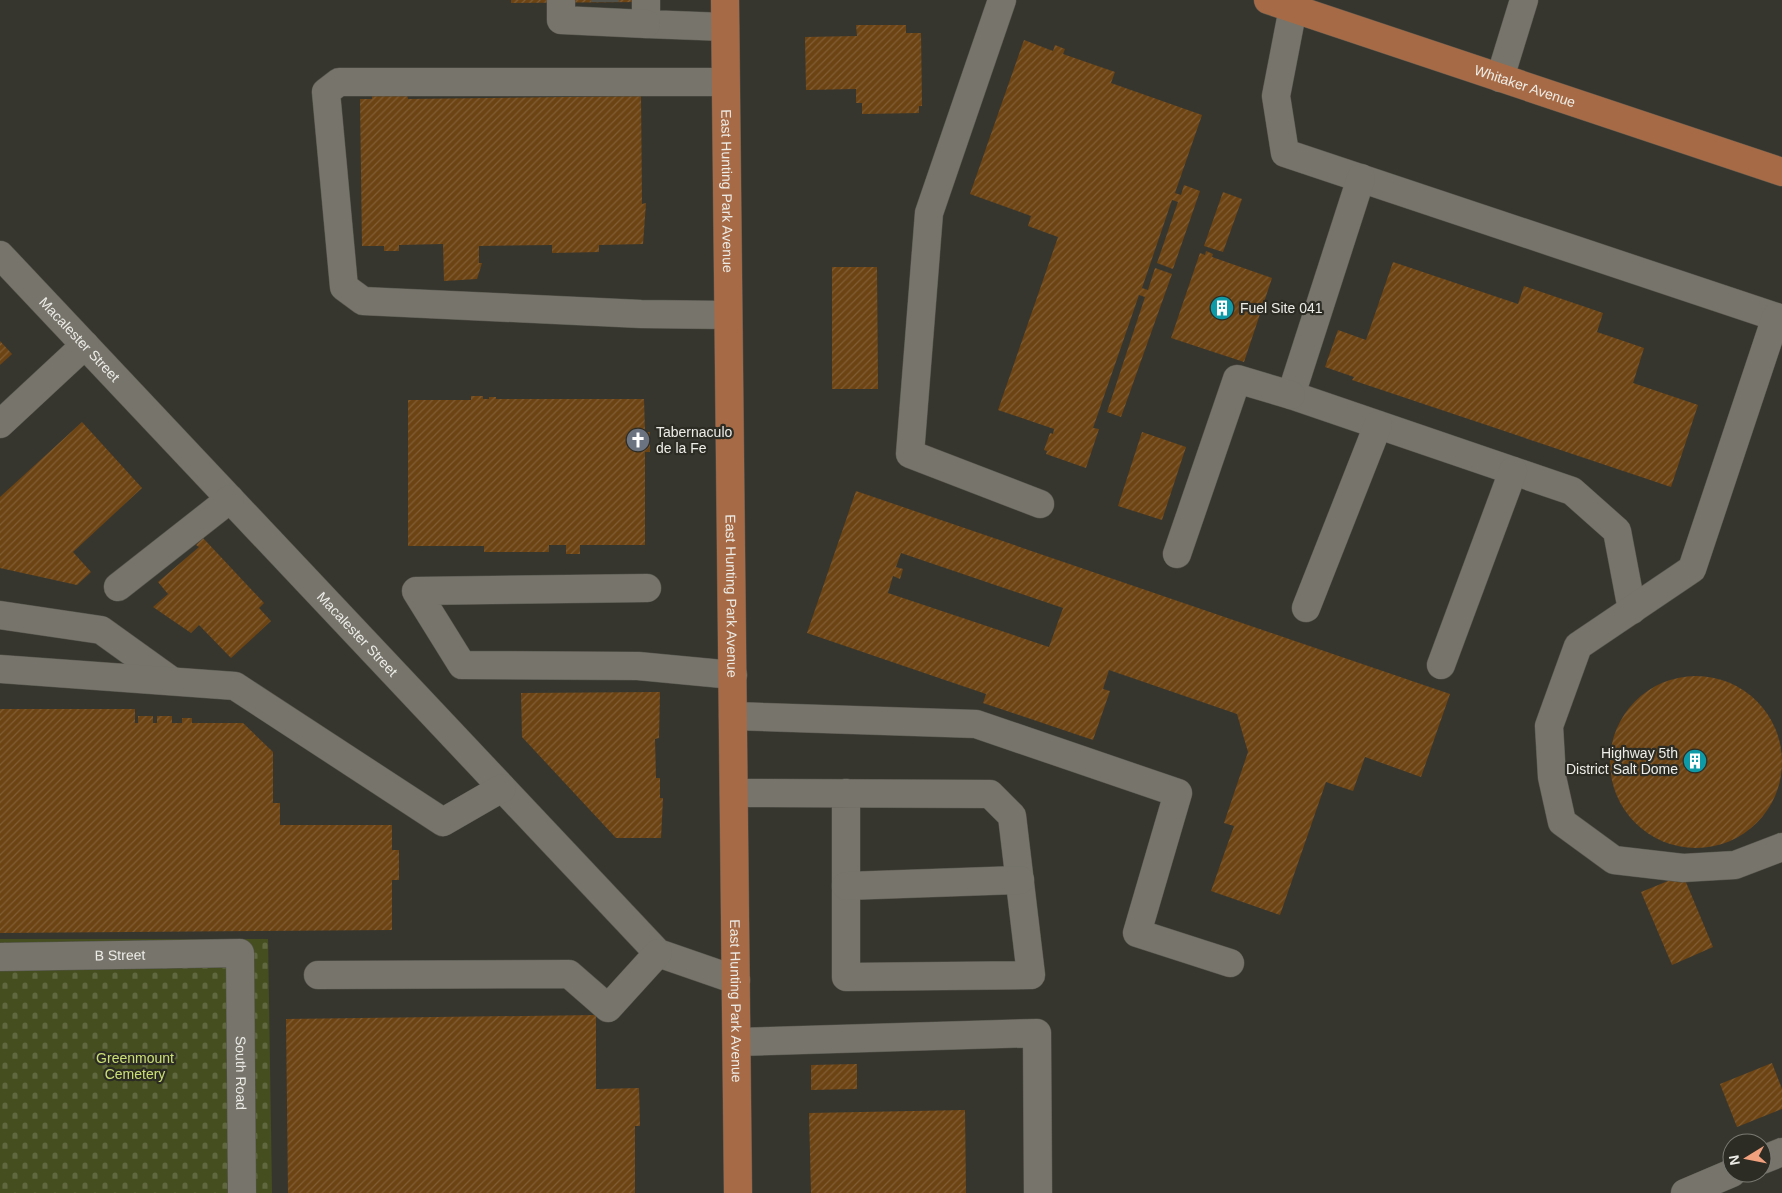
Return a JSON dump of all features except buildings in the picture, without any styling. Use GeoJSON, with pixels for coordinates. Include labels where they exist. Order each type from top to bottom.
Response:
{"type":"FeatureCollection","features":[{"type":"Feature","properties":{"kind":"main road","name":"Whitaker Avenue"},"geometry":{"type":"LineString","coordinates":[[1280,4],[1782,172]]}},
{"type":"Feature","properties":{"kind":"main road","name":"East Hunting Park Avenue"},"geometry":{"type":"LineString","coordinates":[[725,13],[738,1193]]}},
{"type":"Feature","properties":{"kind":"street"},"geometry":{"type":"LineString","coordinates":[[1002,0],[929,213],[910,454],[1040,504]]}},
{"type":"Feature","properties":{"kind":"street"},"geometry":{"type":"LineString","coordinates":[[1500,78],[1524,0]]}},
{"type":"Feature","properties":{"kind":"street"},"geometry":{"type":"LineString","coordinates":[[561,2],[561,20],[605,12],[725,13]]}},
{"type":"Feature","properties":{"kind":"street"},"geometry":{"type":"LineString","coordinates":[[1280,4],[1276,96],[1285,153],[1779,318],[1692,569],[1578,646],[1550,726],[1552,777],[1562,822],[1614,860],[1683,868],[1735,865],[1782,847]]}},
{"type":"Feature","properties":{"kind":"street"},"geometry":{"type":"LineString","coordinates":[[726,82],[339,82],[326,92],[344,287],[363,301],[641,314],[728,314]]}},
{"type":"Feature","properties":{"kind":"street"},"geometry":{"type":"LineString","coordinates":[[1291,395],[1361,178]]}},
{"type":"Feature","properties":{"kind":"street","name":"Macalester Street"},"geometry":{"type":"LineString","coordinates":[[0,255],[658,953],[736,980]]}},
{"type":"Feature","properties":{"kind":"street"},"geometry":{"type":"LineString","coordinates":[[0,424],[86,346]]}},
{"type":"Feature","properties":{"kind":"street"},"geometry":{"type":"LineString","coordinates":[[1177,554],[1237,379],[1291,395],[1572,491],[1617,530],[1632,610]]}},
{"type":"Feature","properties":{"kind":"street"},"geometry":{"type":"LineString","coordinates":[[1306,608],[1378,425]]}},
{"type":"Feature","properties":{"kind":"street"},"geometry":{"type":"LineString","coordinates":[[1441,665],[1513,471]]}},
{"type":"Feature","properties":{"kind":"street"},"geometry":{"type":"LineString","coordinates":[[118,587],[230,499]]}},
{"type":"Feature","properties":{"kind":"street"},"geometry":{"type":"LineString","coordinates":[[647,588],[416,591],[462,665],[638,666],[733,675]]}},
{"type":"Feature","properties":{"kind":"street"},"geometry":{"type":"LineString","coordinates":[[0,615],[101,630],[172,681]]}},
{"type":"Feature","properties":{"kind":"street"},"geometry":{"type":"LineString","coordinates":[[0,669],[235,686],[443,822],[502,788]]}},
{"type":"Feature","properties":{"kind":"street"},"geometry":{"type":"LineString","coordinates":[[733,716],[976,724],[1178,793],[1136,933],[1230,963]]}},
{"type":"Feature","properties":{"kind":"street"},"geometry":{"type":"LineString","coordinates":[[734,793],[846,793],[990,794],[1012,816],[1031,975],[846,977],[846,793]]}},
{"type":"Feature","properties":{"kind":"street"},"geometry":{"type":"LineString","coordinates":[[846,886],[1020,880]]}},
{"type":"Feature","properties":{"kind":"street","name":"B Street"},"geometry":{"type":"LineString","coordinates":[[0,957],[240,953]]}},
{"type":"Feature","properties":{"kind":"street","name":"South Road"},"geometry":{"type":"LineString","coordinates":[[240,953],[242,1193]]}},
{"type":"Feature","properties":{"kind":"street"},"geometry":{"type":"LineString","coordinates":[[318,975],[569,974],[608,1008],[658,953]]}},
{"type":"Feature","properties":{"kind":"street"},"geometry":{"type":"LineString","coordinates":[[736,1042],[1037,1033],[1038,1193]]}},
{"type":"Feature","properties":{"kind":"street"},"geometry":{"type":"LineString","coordinates":[[1685,1193],[1722,1177]]}},
{"type":"Feature","properties":{"kind":"green space","name":"Greenmount Cemetery"},"geometry":{"type":"Polygon","coordinates":[[[0,939],[268,939],[272,1193],[0,1193],[0,939]]]}},
{"type":"Feature","properties":{"kind":"place","name":"Fuel Site 041"},"geometry":{"type":"Point","coordinates":[1222,308]}},
{"type":"Feature","properties":{"kind":"place","name":"Tabernaculo de la Fe"},"geometry":{"type":"Point","coordinates":[638,440]}},
{"type":"Feature","properties":{"kind":"place","name":"Highway 5th District Salt Dome"},"geometry":{"type":"Point","coordinates":[1695,761]}}]}
